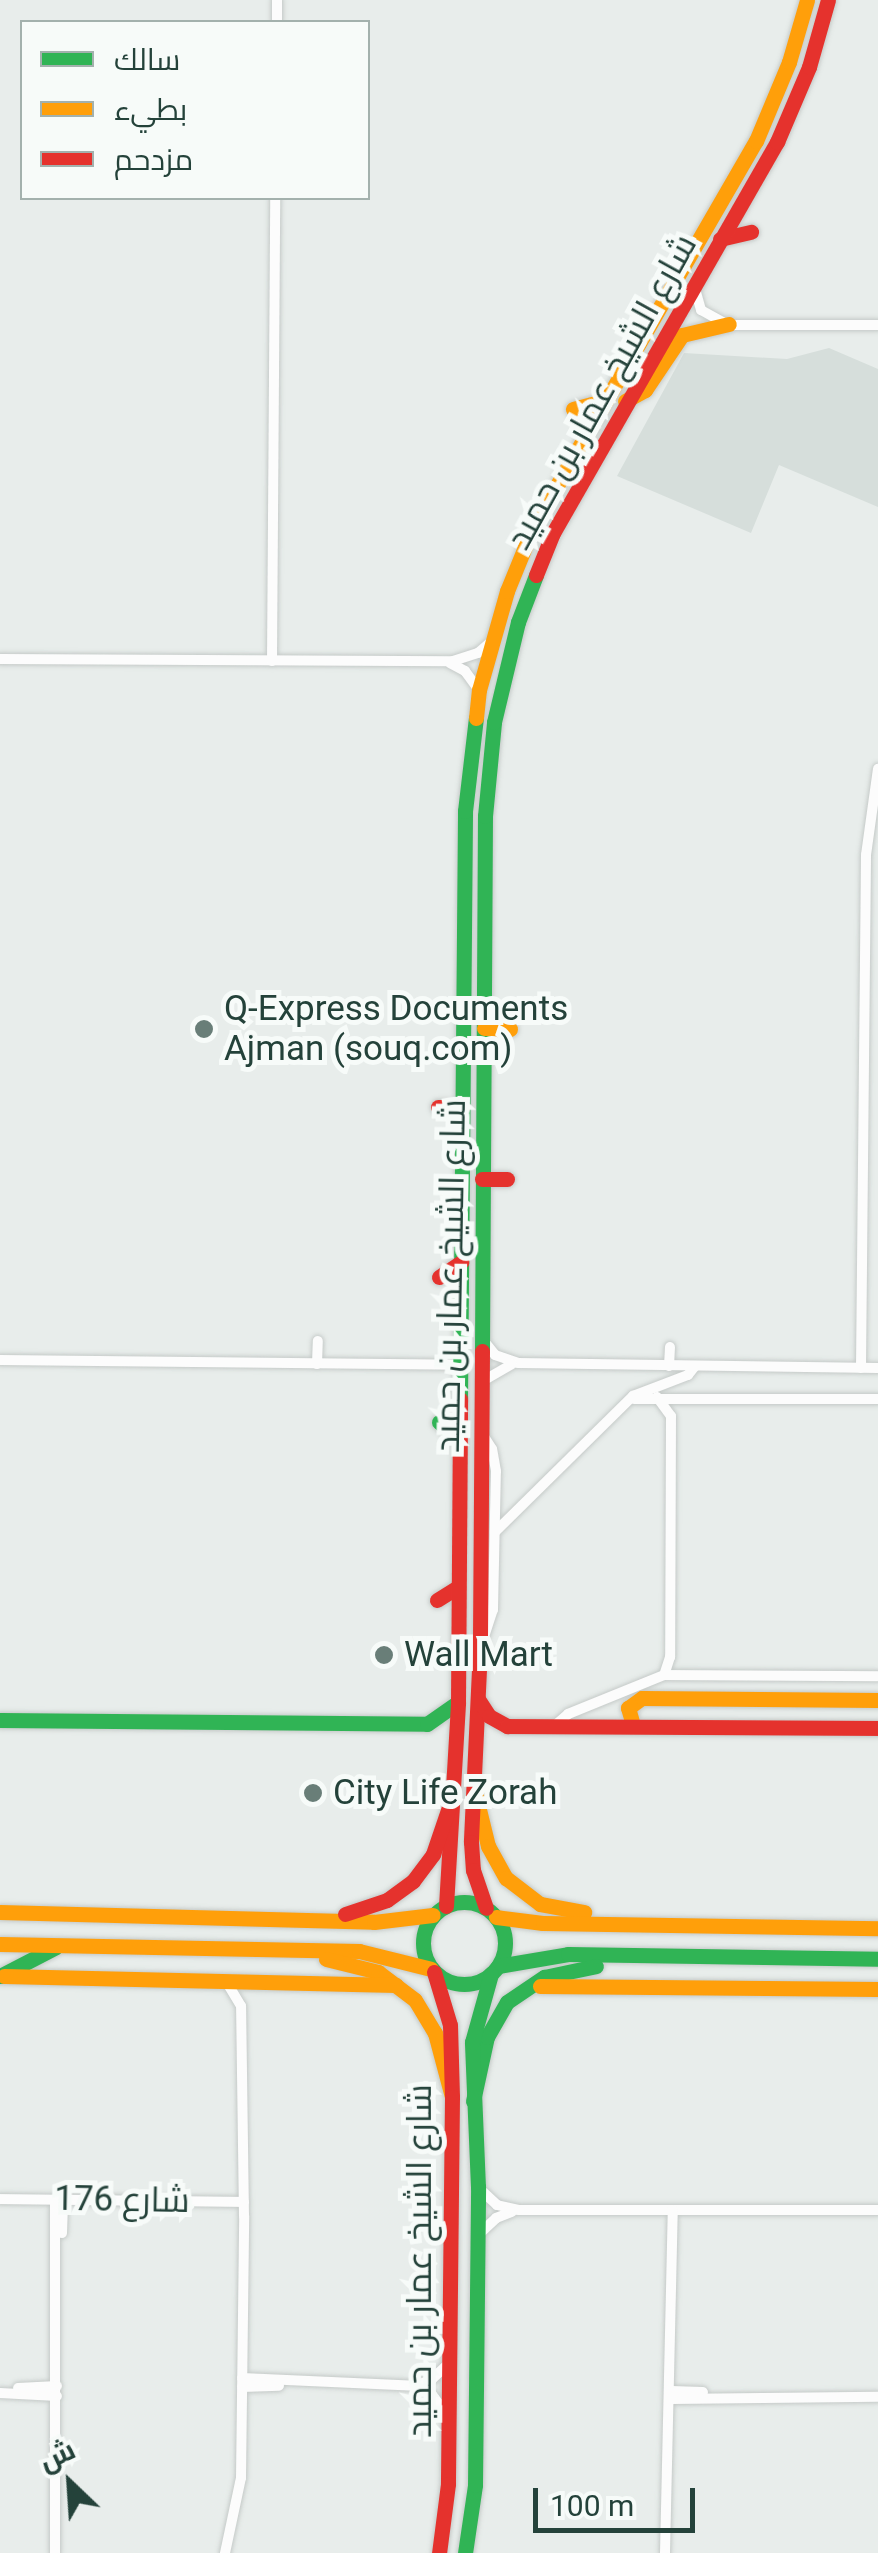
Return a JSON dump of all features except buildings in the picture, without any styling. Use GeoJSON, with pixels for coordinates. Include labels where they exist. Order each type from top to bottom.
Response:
{"type":"FeatureCollection","features":[{"type":"Feature","properties":{"kind":"main road","name":"شارع الشيخ عمار بن حميد"},"geometry":{"type":"LineString","coordinates":[[440,1910],[458,1702],[465,811],[479,690],[492,641],[534,524],[765,122],[789,62],[807,0]]}},
{"type":"Feature","properties":{"kind":"main road","name":"شارع الشيخ عمار بن حميد"},"geometry":{"type":"LineString","coordinates":[[491,1913],[471,1856],[480,1648],[486,792],[502,682],[545,550],[625,401],[786,123],[828,0]]}},
{"type":"Feature","properties":{"kind":"main road"},"geometry":{"type":"LineString","coordinates":[[678,312],[677,294],[721,215],[724,197]]}},
{"type":"Feature","properties":{"kind":"main road"},"geometry":{"type":"LineString","coordinates":[[720,239],[750,232]]}},
{"type":"Feature","properties":{"kind":"main road"},"geometry":{"type":"LineString","coordinates":[[625,401],[645,390],[682,335],[730,324]]}},
{"type":"Feature","properties":{"kind":"main road"},"geometry":{"type":"LineString","coordinates":[[573,409],[603,401]]}},
{"type":"Feature","properties":{"kind":"main road"},"geometry":{"type":"LineString","coordinates":[[484,1028],[510,1029]]}},
{"type":"Feature","properties":{"kind":"main road"},"geometry":{"type":"LineString","coordinates":[[438,1108],[462,1107]]}},
{"type":"Feature","properties":{"kind":"main road"},"geometry":{"type":"LineString","coordinates":[[482,1179],[507,1179]]}},
{"type":"Feature","properties":{"kind":"main road"},"geometry":{"type":"LineString","coordinates":[[439,1277],[461,1262]]}},
{"type":"Feature","properties":{"kind":"main road"},"geometry":{"type":"LineString","coordinates":[[439,1422],[459,1440]]}},
{"type":"Feature","properties":{"kind":"main road"},"geometry":{"type":"LineString","coordinates":[[437,1600],[458,1587]]}},
{"type":"Feature","properties":{"kind":"main road"},"geometry":{"type":"LineString","coordinates":[[633,1725],[628,1708],[642,1698],[878,1700]]}},
{"type":"Feature","properties":{"kind":"main road"},"geometry":{"type":"LineString","coordinates":[[478,1699],[490,1716],[508,1726],[878,1728]]}},
{"type":"Feature","properties":{"kind":"main road"},"geometry":{"type":"LineString","coordinates":[[0,1720],[427,1724],[458,1702]]}},
{"type":"Feature","properties":{"kind":"main road"},"geometry":{"type":"LineString","coordinates":[[427,1724],[456,1750]]}},
{"type":"Feature","properties":{"kind":"main road"},"geometry":{"type":"LineString","coordinates":[[478,1746],[508,1726]]}},
{"type":"Feature","properties":{"kind":"main road"},"geometry":{"type":"LineString","coordinates":[[474,1789],[495,1864],[528,1898],[558,1910],[629,1913],[654,1924]]}},
{"type":"Feature","properties":{"kind":"main road"},"geometry":{"type":"LineString","coordinates":[[324,1920],[386,1900],[413,1880],[432,1854],[452,1801]]}},
{"type":"Feature","properties":{"kind":"main road"},"geometry":{"type":"LineString","coordinates":[[0,1912],[390,1922],[467,1902],[491,1913],[543,1923],[878,1928]]}},
{"type":"Feature","properties":{"kind":"main road"},"geometry":{"type":"LineString","coordinates":[[433,1970],[422,1942],[440,1910]]}},
{"type":"Feature","properties":{"kind":"main road"},"geometry":{"type":"LineString","coordinates":[[491,1913],[506,1942],[495,1970]]}},
{"type":"Feature","properties":{"kind":"main road"},"geometry":{"type":"LineString","coordinates":[[0,1944],[381,1954],[433,1970],[462,1984],[495,1970],[568,1954],[878,1959]]}},
{"type":"Feature","properties":{"kind":"main road"},"geometry":{"type":"LineString","coordinates":[[0,1976],[62,1944]]}},
{"type":"Feature","properties":{"kind":"main road"},"geometry":{"type":"LineString","coordinates":[[301,1949],[378,1972],[400,1986],[430,2021],[452,2097]]}},
{"type":"Feature","properties":{"kind":"main road"},"geometry":{"type":"LineString","coordinates":[[474,2101],[479,2062],[491,2028],[507,2002],[526,1987],[574,1967],[636,1967],[660,1956]]}},
{"type":"Feature","properties":{"kind":"main road","name":"شارع الشيخ عمار بن حميد"},"geometry":{"type":"LineString","coordinates":[[433,1970],[450,2025],[452,2097],[448,2495],[439,2553]]}},
{"type":"Feature","properties":{"kind":"main road","name":"شارع الشيخ عمار بن حميد"},"geometry":{"type":"LineString","coordinates":[[465,2553],[474,2486],[478,2186],[473,2028],[495,1970]]}},
{"type":"Feature","properties":{"kind":"main road"},"geometry":{"type":"LineString","coordinates":[[0,1976],[368,1982],[400,1986]]}},
{"type":"Feature","properties":{"kind":"main road"},"geometry":{"type":"LineString","coordinates":[[526,1987],[878,1989]]}},
{"type":"Feature","properties":{"kind":"street"},"geometry":{"type":"LineString","coordinates":[[272,660],[275,200]]}},
{"type":"Feature","properties":{"kind":"street"},"geometry":{"type":"LineString","coordinates":[[695,283],[701,310],[730,324]]}},
{"type":"Feature","properties":{"kind":"street"},"geometry":{"type":"LineString","coordinates":[[678,312],[698,326],[878,325]]}},
{"type":"Feature","properties":{"kind":"street"},"geometry":{"type":"LineString","coordinates":[[0,659],[444,661],[470,657],[492,641]]}},
{"type":"Feature","properties":{"kind":"street"},"geometry":{"type":"LineString","coordinates":[[444,661],[466,671],[479,690]]}},
{"type":"Feature","properties":{"kind":"street"},"geometry":{"type":"LineString","coordinates":[[861,1368],[866,856],[878,768]]}},
{"type":"Feature","properties":{"kind":"street"},"geometry":{"type":"LineString","coordinates":[[481,1335],[496,1355],[518,1363],[878,1368]]}},
{"type":"Feature","properties":{"kind":"street"},"geometry":{"type":"LineString","coordinates":[[318,1342],[318,1364]]}},
{"type":"Feature","properties":{"kind":"street"},"geometry":{"type":"LineString","coordinates":[[669,1366],[670,1348]]}},
{"type":"Feature","properties":{"kind":"street"},"geometry":{"type":"LineString","coordinates":[[0,1360],[460,1366]]}},
{"type":"Feature","properties":{"kind":"street"},"geometry":{"type":"LineString","coordinates":[[480,1382],[494,1371],[518,1363]]}},
{"type":"Feature","properties":{"kind":"street"},"geometry":{"type":"LineString","coordinates":[[494,1532],[628,1401],[646,1388],[688,1375],[695,1366]]}},
{"type":"Feature","properties":{"kind":"street"},"geometry":{"type":"LineString","coordinates":[[628,1401],[657,1397],[878,1399]]}},
{"type":"Feature","properties":{"kind":"street"},"geometry":{"type":"LineString","coordinates":[[657,1397],[671,1416],[670,1657],[664,1675]]}},
{"type":"Feature","properties":{"kind":"street"},"geometry":{"type":"LineString","coordinates":[[480,1431],[496,1464],[492,1610],[480,1648]]}},
{"type":"Feature","properties":{"kind":"street"},"geometry":{"type":"LineString","coordinates":[[552,1728],[568,1714],[664,1675],[878,1676]]}},
{"type":"Feature","properties":{"kind":"street"},"geometry":{"type":"LineString","coordinates":[[226,1981],[241,2006]]}},
{"type":"Feature","properties":{"kind":"street"},"geometry":{"type":"LineString","coordinates":[[225,2553],[239,2495],[244,2202],[241,2006],[248,1992],[260,1982]]}},
{"type":"Feature","properties":{"kind":"street"},"geometry":{"type":"LineString","coordinates":[[478,2186],[497,2205],[518,2210],[878,2210]]}},
{"type":"Feature","properties":{"kind":"street","name":"شارع 176"},"geometry":{"type":"LineString","coordinates":[[0,2199],[244,2202]]}},
{"type":"Feature","properties":{"kind":"street"},"geometry":{"type":"LineString","coordinates":[[57,2550],[59,2200]]}},
{"type":"Feature","properties":{"kind":"street"},"geometry":{"type":"LineString","coordinates":[[477,2236],[496,2218],[518,2210]]}},
{"type":"Feature","properties":{"kind":"street"},"geometry":{"type":"LineString","coordinates":[[666,2553],[674,2210]]}},
{"type":"Feature","properties":{"kind":"street"},"geometry":{"type":"LineString","coordinates":[[415,2386],[438,2375],[450,2362]]}},
{"type":"Feature","properties":{"kind":"street"},"geometry":{"type":"LineString","coordinates":[[242,2383],[415,2386],[432,2394],[449,2418]]}},
{"type":"Feature","properties":{"kind":"street"},"geometry":{"type":"LineString","coordinates":[[0,2391],[58,2391]]}},
{"type":"Feature","properties":{"kind":"street"},"geometry":{"type":"LineString","coordinates":[[671,2395],[878,2397]]}},
{"type":"Feature","properties":{"kind":"shaded area"},"geometry":{"type":"Polygon","coordinates":[[[829,348],[878,369],[878,507],[779,465],[751,533],[617,476],[684,353],[787,359],[829,348]]]}},
{"type":"Feature","properties":{"kind":"traffic: fast"},"geometry":{"type":"LineString","coordinates":[[482,1351],[485,816],[494,722],[518,622],[536,575]]}},
{"type":"Feature","properties":{"kind":"traffic: fast"},"geometry":{"type":"LineString","coordinates":[[460,1399],[465,811],[476,718]]}},
{"type":"Feature","properties":{"kind":"traffic: fast"},"geometry":{"type":"LineString","coordinates":[[439,1422],[459,1440]]}},
{"type":"Feature","properties":{"kind":"traffic: fast"},"geometry":{"type":"LineString","coordinates":[[0,1720],[427,1724],[458,1702]]}},
{"type":"Feature","properties":{"kind":"traffic: fast"},"geometry":{"type":"LineString","coordinates":[[464,1902],[480,1905],[493,1914],[502,1927],[505,1943],[502,1959],[493,1972],[480,1981],[464,1984],[448,1981],[435,1972],[426,1959],[423,1943],[426,1927],[435,1914],[448,1905],[464,1902]]}},
{"type":"Feature","properties":{"kind":"traffic: fast"},"geometry":{"type":"LineString","coordinates":[[0,1976],[56,1947]]}},
{"type":"Feature","properties":{"kind":"traffic: fast"},"geometry":{"type":"LineString","coordinates":[[498,1966],[568,1954],[878,1959]]}},
{"type":"Feature","properties":{"kind":"traffic: fast"},"geometry":{"type":"LineString","coordinates":[[473,2101],[487,2037],[507,2002],[544,1977],[596,1966]]}},
{"type":"Feature","properties":{"kind":"traffic: fast"},"geometry":{"type":"LineString","coordinates":[[465,2553],[475,2485],[478,2187],[472,2042],[491,1974]]}},
{"type":"Feature","properties":{"kind":"traffic: slow"},"geometry":{"type":"LineString","coordinates":[[476,718],[479,690],[507,591],[534,525],[756,141],[789,62],[807,0]]}},
{"type":"Feature","properties":{"kind":"traffic: slow"},"geometry":{"type":"LineString","coordinates":[[625,401],[645,390],[682,335],[729,324]]}},
{"type":"Feature","properties":{"kind":"traffic: slow"},"geometry":{"type":"LineString","coordinates":[[573,409],[603,401]]}},
{"type":"Feature","properties":{"kind":"traffic: slow"},"geometry":{"type":"LineString","coordinates":[[484,1028],[510,1029]]}},
{"type":"Feature","properties":{"kind":"traffic: slow"},"geometry":{"type":"LineString","coordinates":[[633,1725],[628,1708],[642,1698],[878,1700]]}},
{"type":"Feature","properties":{"kind":"traffic: slow"},"geometry":{"type":"LineString","coordinates":[[474,1789],[488,1846],[506,1878],[540,1904],[584,1912]]}},
{"type":"Feature","properties":{"kind":"traffic: slow"},"geometry":{"type":"LineString","coordinates":[[0,1912],[374,1922],[433,1915]]}},
{"type":"Feature","properties":{"kind":"traffic: slow"},"geometry":{"type":"LineString","coordinates":[[496,1917],[543,1923],[878,1928]]}},
{"type":"Feature","properties":{"kind":"traffic: slow"},"geometry":{"type":"LineString","coordinates":[[0,1944],[359,1951],[431,1969]]}},
{"type":"Feature","properties":{"kind":"traffic: slow"},"geometry":{"type":"LineString","coordinates":[[326,1959],[378,1972],[415,2000],[435,2033],[452,2097]]}},
{"type":"Feature","properties":{"kind":"traffic: slow"},"geometry":{"type":"LineString","coordinates":[[4,1976],[396,1985]]}},
{"type":"Feature","properties":{"kind":"traffic: slow"},"geometry":{"type":"LineString","coordinates":[[540,1986],[878,1989]]}},
{"type":"Feature","properties":{"kind":"traffic: jam"},"geometry":{"type":"LineString","coordinates":[[536,575],[553,533],[777,142],[809,67],[828,0]]}},
{"type":"Feature","properties":{"kind":"traffic: jam"},"geometry":{"type":"LineString","coordinates":[[720,239],[751,232]]}},
{"type":"Feature","properties":{"kind":"traffic: jam"},"geometry":{"type":"LineString","coordinates":[[438,1107],[462,1107]]}},
{"type":"Feature","properties":{"kind":"traffic: jam"},"geometry":{"type":"LineString","coordinates":[[482,1179],[507,1179]]}},
{"type":"Feature","properties":{"kind":"traffic: jam"},"geometry":{"type":"LineString","coordinates":[[439,1277],[461,1262]]}},
{"type":"Feature","properties":{"kind":"traffic: jam"},"geometry":{"type":"LineString","coordinates":[[482,1351],[480,1648],[471,1842],[473,1870],[486,1908]]}},
{"type":"Feature","properties":{"kind":"traffic: jam"},"geometry":{"type":"LineString","coordinates":[[446,1906],[458,1702],[460,1399]]}},
{"type":"Feature","properties":{"kind":"traffic: jam"},"geometry":{"type":"LineString","coordinates":[[437,1600],[458,1587]]}},
{"type":"Feature","properties":{"kind":"traffic: jam"},"geometry":{"type":"LineString","coordinates":[[478,1699],[489,1716],[507,1726],[878,1728]]}},
{"type":"Feature","properties":{"kind":"traffic: jam"},"geometry":{"type":"LineString","coordinates":[[345,1914],[387,1900],[413,1881],[433,1854],[451,1801]]}},
{"type":"Feature","properties":{"kind":"traffic: jam"},"geometry":{"type":"LineString","coordinates":[[434,1972],[450,2025],[452,2097],[448,2484],[439,2553]]}},
{"type":"Feature","properties":{"kind":"place","name":"Q-Express Documents Ajman (souq.com)"},"geometry":{"type":"Point","coordinates":[204,1029]}},
{"type":"Feature","properties":{"kind":"place","name":"Wall Mart"},"geometry":{"type":"Point","coordinates":[384,1655]}},
{"type":"Feature","properties":{"kind":"place","name":"City Life Zorah"},"geometry":{"type":"Point","coordinates":[313,1793]}}]}
